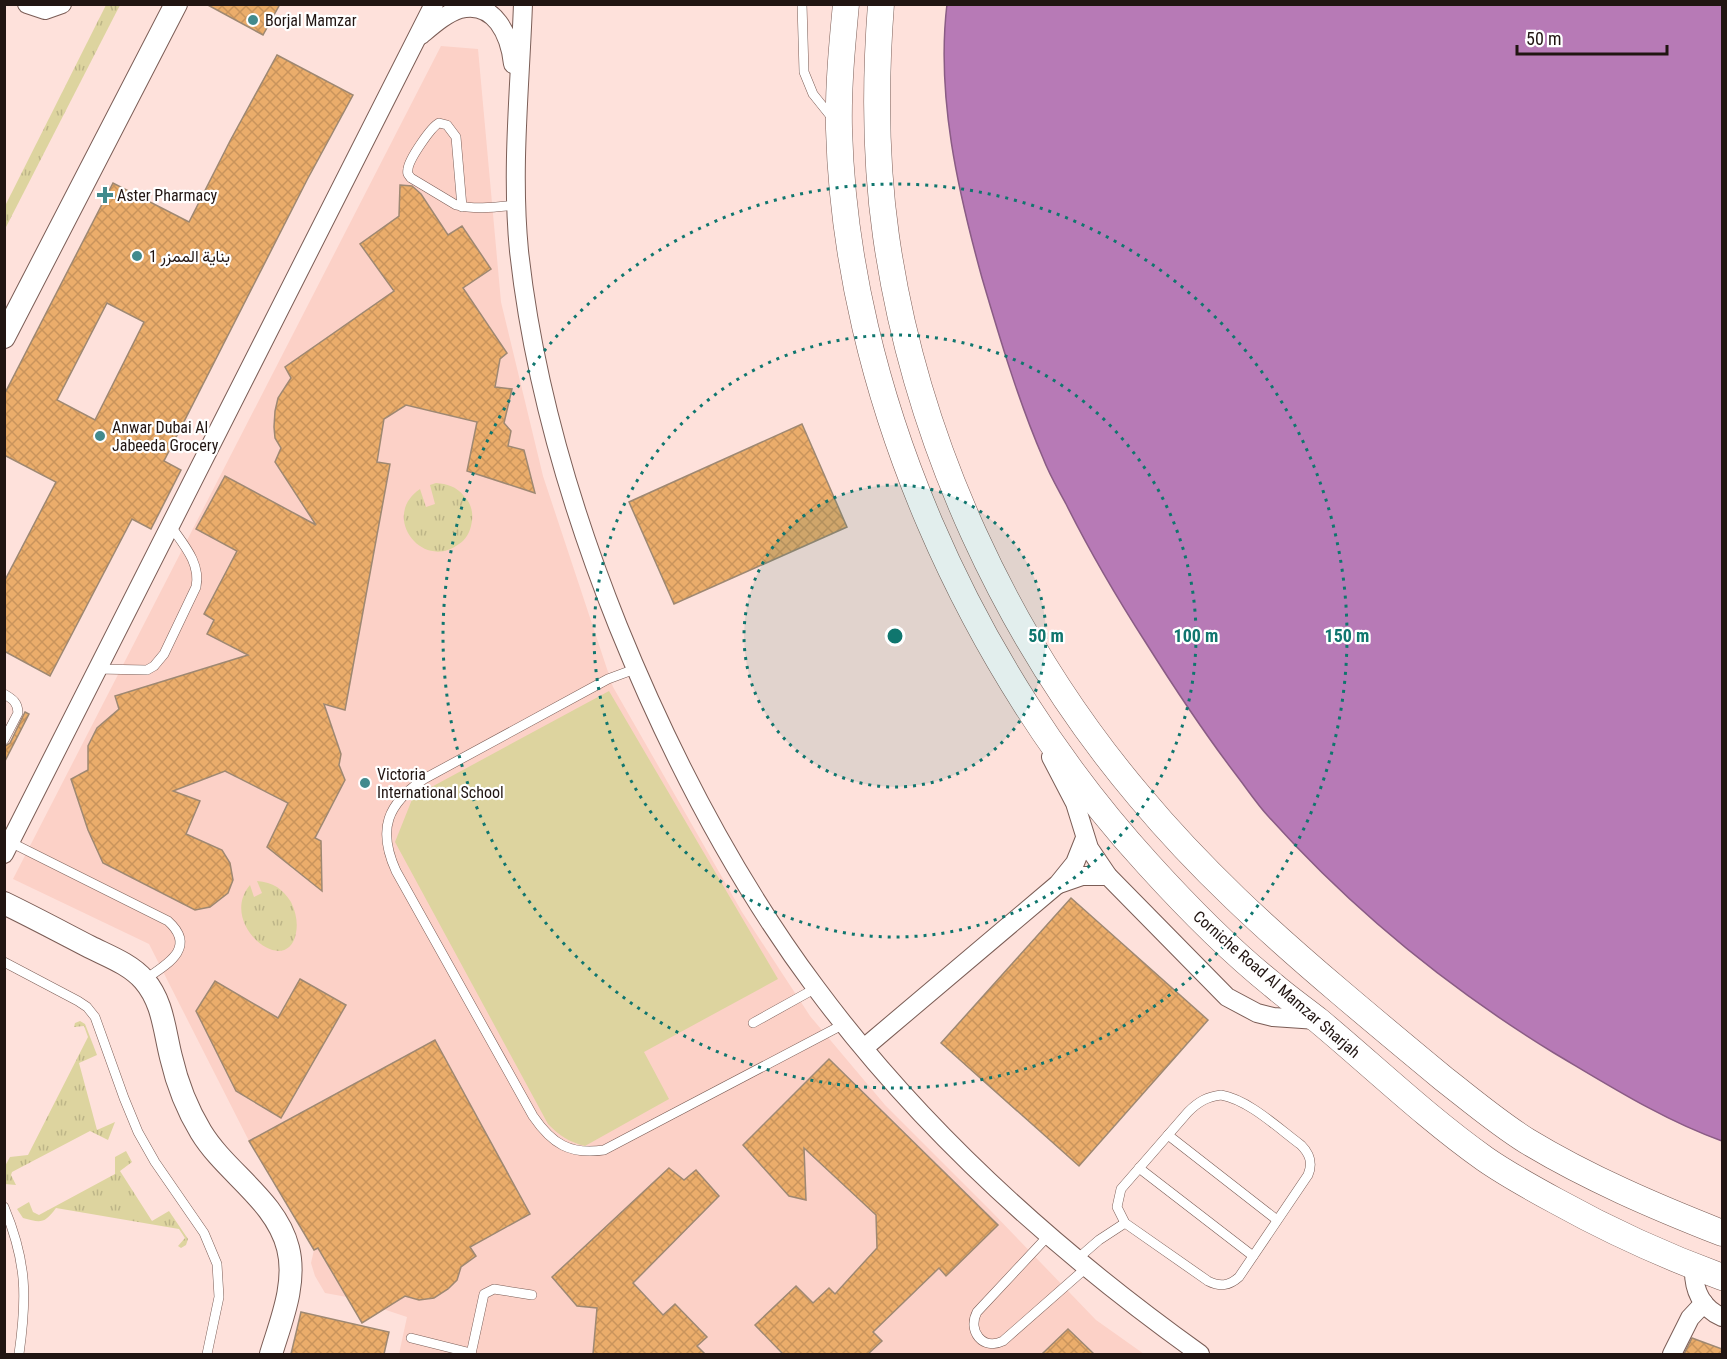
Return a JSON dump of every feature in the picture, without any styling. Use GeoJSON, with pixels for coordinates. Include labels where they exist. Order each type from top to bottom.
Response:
{"type":"FeatureCollection","features":[{"type":"Feature","properties":{"kind":"main road","name":"Corniche Road Al Mamzar Sharjah"},"geometry":{"type":"LineString","coordinates":[[846,4],[842,39],[839,128],[849,238],[858,298],[872,357],[909,471],[957,582],[988,640],[1039,724],[1107,816],[1186,904],[1272,985],[1318,1020],[1446,1130],[1489,1162],[1583,1216],[1694,1267],[1722,1277]]}},
{"type":"Feature","properties":{"kind":"main road"},"geometry":{"type":"LineString","coordinates":[[881,4],[877,80],[880,176],[886,235],[908,348],[924,404],[966,513],[1016,616],[1071,706],[1137,795],[1215,880],[1308,965],[1477,1105],[1526,1140],[1580,1169],[1644,1200],[1722,1233]]}},
{"type":"Feature","properties":{"kind":"street"},"geometry":{"type":"LineString","coordinates":[[27,4],[45,10],[62,4]]}},
{"type":"Feature","properties":{"kind":"street"},"geometry":{"type":"LineString","coordinates":[[4,338],[176,4]]}},
{"type":"Feature","properties":{"kind":"street"},"geometry":{"type":"LineString","coordinates":[[7,848],[434,4]]}},
{"type":"Feature","properties":{"kind":"street"},"geometry":{"type":"LineString","coordinates":[[523,4],[516,139],[516,205],[524,290],[552,428],[584,536],[636,669],[674,753],[722,843],[764,913],[816,988],[864,1048],[961,1153],[1048,1236],[1141,1312],[1200,1354]]}},
{"type":"Feature","properties":{"kind":"street"},"geometry":{"type":"LineString","coordinates":[[414,41],[443,18],[470,5],[497,8],[509,39],[514,77],[519,92]]}},
{"type":"Feature","properties":{"kind":"street"},"geometry":{"type":"LineString","coordinates":[[1039,724],[1052,760],[1075,803],[1085,838],[1094,858],[1108,876],[1227,997],[1257,1013],[1273,1017],[1318,1020]]}},
{"type":"Feature","properties":{"kind":"street"},"geometry":{"type":"LineString","coordinates":[[864,1048],[1058,884],[1075,863],[1085,838]]}},
{"type":"Feature","properties":{"kind":"street"},"geometry":{"type":"LineString","coordinates":[[1058,884],[1082,876],[1108,876]]}},
{"type":"Feature","properties":{"kind":"street"},"geometry":{"type":"LineString","coordinates":[[4,903],[123,964],[144,980],[154,995],[161,1011],[178,1083],[202,1133],[218,1156],[272,1212],[289,1248],[290,1289],[271,1354]]}},
{"type":"Feature","properties":{"kind":"street"},"geometry":{"type":"LineString","coordinates":[[1694,1267],[1695,1286],[1704,1303],[1722,1317]]}},
{"type":"Feature","properties":{"kind":"street"},"geometry":{"type":"LineString","coordinates":[[1672,1354],[1690,1318],[1704,1303]]}},
{"type":"Feature","properties":{"kind":"lane"},"geometry":{"type":"LineString","coordinates":[[802,4],[804,72],[813,94],[839,128]]}},
{"type":"Feature","properties":{"kind":"lane"},"geometry":{"type":"LineString","coordinates":[[462,207],[456,137],[451,128],[444,123],[439,123],[432,128],[410,163],[408,174],[414,181],[462,207],[487,208],[516,205]]}},
{"type":"Feature","properties":{"kind":"lane"},"geometry":{"type":"LineString","coordinates":[[98,669],[147,670],[154,666],[164,654],[198,580],[196,564],[170,525]]}},
{"type":"Feature","properties":{"kind":"lane"},"geometry":{"type":"LineString","coordinates":[[636,669],[608,679],[424,779],[396,802],[388,818],[386,836],[388,854],[533,1116],[551,1138],[563,1146],[576,1151],[604,1150],[844,1024]]}},
{"type":"Feature","properties":{"kind":"lane"},"geometry":{"type":"LineString","coordinates":[[4,694],[14,700],[18,713],[4,740]]}},
{"type":"Feature","properties":{"kind":"lane"},"geometry":{"type":"LineString","coordinates":[[7,848],[168,921],[174,927],[180,942],[178,951],[174,958],[144,980]]}},
{"type":"Feature","properties":{"kind":"lane"},"geometry":{"type":"LineString","coordinates":[[4,962],[78,1000],[95,1017],[138,1132],[212,1249],[218,1272],[219,1297],[207,1354]]}},
{"type":"Feature","properties":{"kind":"lane"},"geometry":{"type":"LineString","coordinates":[[753,1023],[816,988]]}},
{"type":"Feature","properties":{"kind":"lane"},"geometry":{"type":"LineString","coordinates":[[1221,1095],[1234,1097],[1245,1104],[1301,1145],[1309,1156],[1310,1169],[1234,1282],[1221,1286],[1214,1284],[1125,1223],[1117,1207],[1118,1195],[1168,1135],[1197,1103],[1208,1096],[1221,1095]]}},
{"type":"Feature","properties":{"kind":"lane"},"geometry":{"type":"LineString","coordinates":[[1168,1135],[1277,1220]]}},
{"type":"Feature","properties":{"kind":"lane"},"geometry":{"type":"LineString","coordinates":[[1139,1168],[1253,1256]]}},
{"type":"Feature","properties":{"kind":"lane"},"geometry":{"type":"LineString","coordinates":[[4,1207],[21,1255],[25,1283],[25,1309],[19,1354]]}},
{"type":"Feature","properties":{"kind":"lane"},"geometry":{"type":"LineString","coordinates":[[1048,1236],[977,1312],[973,1330],[981,1340],[992,1344],[1003,1341],[1081,1264],[1099,1239],[1125,1223]]}},
{"type":"Feature","properties":{"kind":"lane"},"geometry":{"type":"LineString","coordinates":[[411,1338],[471,1354],[484,1294],[494,1289],[532,1295]]}},
{"type":"Feature","properties":{"kind":"shaded area"},"geometry":{"type":"Polygon","coordinates":[[[947,4],[1722,5],[1722,1141],[1657,1112],[1554,1053],[1476,1002],[1402,945],[1333,883],[1268,816],[1190,711],[1104,575],[1085,540],[1048,470],[1017,392],[982,278],[957,177],[944,73],[947,4]]]}},
{"type":"Feature","properties":{"kind":"shaded area","name":"Victoria International School"},"geometry":{"type":"Polygon","coordinates":[[[441,46],[478,49],[501,302],[543,476],[613,687],[742,912],[810,1016],[885,1105],[1096,1320],[1144,1354],[399,1354],[407,1317],[347,1297],[325,1293],[315,1276],[311,1263],[314,1250],[249,1141],[149,944],[13,879],[441,46]]]}},
{"type":"Feature","properties":{"kind":"green space"},"geometry":{"type":"Polygon","coordinates":[[[106,5],[120,5],[5,229],[5,206],[106,5]]]}},
{"type":"Feature","properties":{"kind":"green space"},"geometry":{"type":"Polygon","coordinates":[[[436,483],[455,488],[471,506],[472,518],[469,532],[463,541],[445,551],[432,551],[420,546],[405,526],[404,513],[409,500],[420,489],[426,507],[435,504],[430,485],[436,483]]]}},
{"type":"Feature","properties":{"kind":"green space"},"geometry":{"type":"Polygon","coordinates":[[[609,691],[778,979],[644,1052],[669,1099],[585,1146],[565,1138],[548,1124],[395,842],[413,797],[609,691]]]}},
{"type":"Feature","properties":{"kind":"green space"},"geometry":{"type":"Polygon","coordinates":[[[257,881],[273,885],[285,893],[294,910],[297,921],[296,933],[290,946],[280,951],[269,949],[257,941],[248,930],[242,916],[242,900],[250,885],[254,897],[262,893],[257,881]]]}},
{"type":"Feature","properties":{"kind":"green space"},"geometry":{"type":"Polygon","coordinates":[[[80,1021],[85,1024],[97,1055],[79,1063],[97,1130],[115,1122],[108,1140],[90,1131],[12,1172],[11,1175],[16,1185],[5,1184],[5,1166],[10,1157],[28,1155],[88,1037],[84,1026],[74,1027],[75,1023],[80,1021]]]}},
{"type":"Feature","properties":{"kind":"green space"},"geometry":{"type":"Polygon","coordinates":[[[126,1151],[132,1162],[120,1171],[152,1221],[169,1211],[188,1239],[186,1245],[181,1248],[178,1246],[185,1238],[179,1229],[56,1208],[45,1220],[34,1221],[23,1218],[17,1209],[29,1202],[33,1212],[39,1215],[115,1174],[115,1157],[126,1151]]]}},
{"type":"Feature","properties":{"kind":"building","name":"Borjal Mamzar"},"geometry":{"type":"Polygon","coordinates":[[[206,4],[280,4],[263,35],[206,4]]]}},
{"type":"Feature","properties":{"kind":"building"},"geometry":{"type":"Polygon","coordinates":[[[277,55],[353,95],[307,180],[164,461],[181,470],[151,529],[132,519],[50,676],[4,651],[4,582],[56,482],[4,455],[4,395],[113,183],[189,222],[277,55]],[[107,303],[57,400],[95,420],[144,322],[107,303]]]}},
{"type":"Feature","properties":{"kind":"building"},"geometry":{"type":"Polygon","coordinates":[[[400,185],[412,186],[421,194],[448,235],[462,226],[491,269],[463,288],[507,353],[500,359],[495,387],[512,389],[504,423],[511,431],[508,446],[524,450],[535,493],[467,471],[477,422],[406,405],[384,419],[377,462],[390,464],[345,710],[324,704],[341,754],[339,765],[345,780],[315,838],[321,841],[322,891],[267,847],[288,803],[225,771],[173,791],[200,801],[186,834],[222,850],[230,863],[233,880],[228,893],[210,907],[195,910],[103,863],[88,830],[71,779],[88,770],[88,746],[97,728],[119,709],[115,696],[248,655],[207,634],[214,620],[204,614],[237,551],[196,529],[225,476],[316,525],[275,462],[281,448],[275,438],[275,411],[278,398],[291,378],[285,367],[394,291],[360,244],[399,216],[400,185]]]}},
{"type":"Feature","properties":{"kind":"building"},"geometry":{"type":"Polygon","coordinates":[[[802,424],[847,527],[674,604],[629,502],[802,424]]]}},
{"type":"Feature","properties":{"kind":"building"},"geometry":{"type":"Polygon","coordinates":[[[25,712],[29,714],[4,763],[4,747],[10,743],[25,712]]]}},
{"type":"Feature","properties":{"kind":"building"},"geometry":{"type":"Polygon","coordinates":[[[1071,898],[1208,1020],[1079,1166],[941,1043],[1071,898]]]}},
{"type":"Feature","properties":{"kind":"building"},"geometry":{"type":"Polygon","coordinates":[[[300,979],[346,1005],[281,1118],[236,1091],[196,1011],[215,981],[278,1018],[300,979]]]}},
{"type":"Feature","properties":{"kind":"building"},"geometry":{"type":"Polygon","coordinates":[[[435,1040],[530,1214],[470,1247],[476,1256],[461,1267],[457,1280],[448,1289],[434,1298],[419,1300],[405,1296],[362,1323],[318,1248],[314,1250],[249,1141],[435,1040]]]}},
{"type":"Feature","properties":{"kind":"building"},"geometry":{"type":"Polygon","coordinates":[[[829,1059],[998,1225],[946,1276],[939,1268],[873,1332],[882,1341],[868,1354],[783,1354],[755,1325],[796,1286],[813,1303],[829,1288],[835,1294],[877,1248],[876,1215],[804,1148],[806,1200],[789,1196],[743,1145],[829,1059]]]}},
{"type":"Feature","properties":{"kind":"building"},"geometry":{"type":"Polygon","coordinates":[[[669,1168],[684,1180],[696,1170],[719,1196],[633,1283],[663,1315],[675,1304],[707,1337],[697,1346],[705,1354],[593,1354],[597,1308],[577,1306],[552,1277],[669,1168]]]}},
{"type":"Feature","properties":{"kind":"building"},"geometry":{"type":"Polygon","coordinates":[[[301,1312],[389,1332],[384,1354],[291,1354],[301,1312]]]}},
{"type":"Feature","properties":{"kind":"building"},"geometry":{"type":"Polygon","coordinates":[[[1068,1329],[1094,1354],[1042,1354],[1068,1329]]]}},
{"type":"Feature","properties":{"kind":"building"},"geometry":{"type":"Polygon","coordinates":[[[1692,1338],[1722,1349],[1722,1354],[1684,1354],[1692,1338]]]}},
{"type":"Feature","properties":{"kind":"place","name":"Borjal Mamzar"},"geometry":{"type":"Point","coordinates":[253,20]}},
{"type":"Feature","properties":{"kind":"place","name":"Aster Pharmacy"},"geometry":{"type":"Point","coordinates":[105,195]}},
{"type":"Feature","properties":{"kind":"place","name":"بناية الممزر 1"},"geometry":{"type":"Point","coordinates":[137,256]}},
{"type":"Feature","properties":{"kind":"place","name":"Anwar Dubai Al Jabeeda Grocery"},"geometry":{"type":"Point","coordinates":[100,436]}},
{"type":"Feature","properties":{"kind":"place","name":"Victoria International School"},"geometry":{"type":"Point","coordinates":[365,783]}}]}
